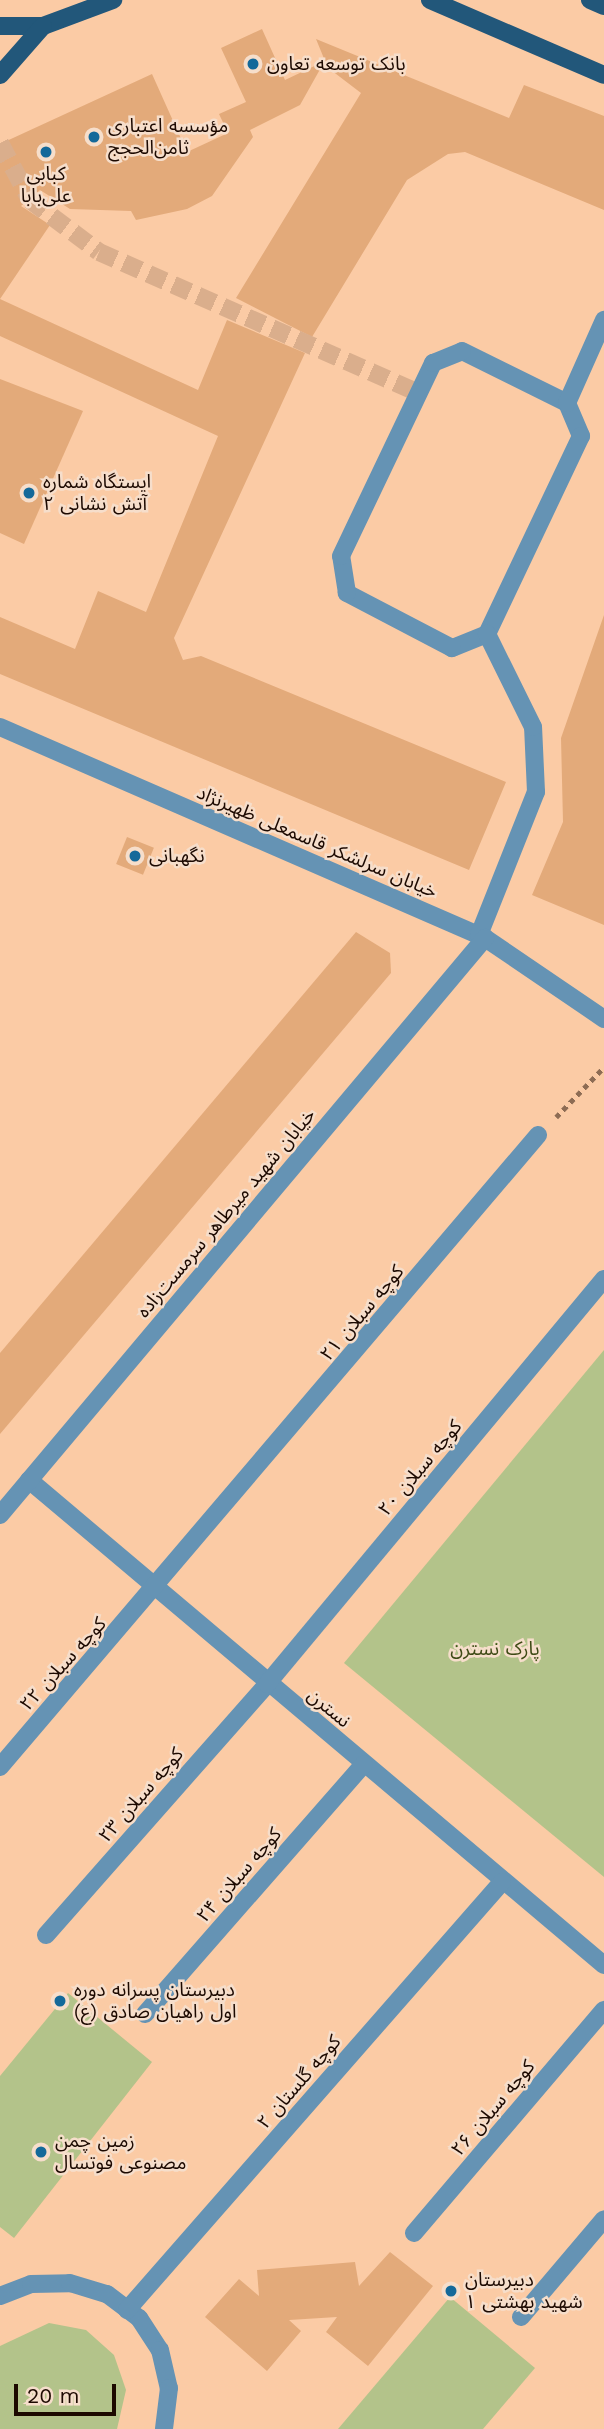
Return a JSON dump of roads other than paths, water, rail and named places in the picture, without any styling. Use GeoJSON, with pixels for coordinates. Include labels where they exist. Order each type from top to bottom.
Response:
{"type":"FeatureCollection","features":[{"type":"Feature","properties":{"kind":"main road"},"geometry":{"type":"LineString","coordinates":[[0,26],[43,26],[113,0]]}},
{"type":"Feature","properties":{"kind":"main road"},"geometry":{"type":"LineString","coordinates":[[430,0],[604,75]]}},
{"type":"Feature","properties":{"kind":"main road"},"geometry":{"type":"LineString","coordinates":[[590,0],[604,6]]}},
{"type":"Feature","properties":{"kind":"main road"},"geometry":{"type":"LineString","coordinates":[[0,75],[43,26]]}},
{"type":"Feature","properties":{"kind":"street"},"geometry":{"type":"LineString","coordinates":[[567,403],[604,320]]}},
{"type":"Feature","properties":{"kind":"street"},"geometry":{"type":"LineString","coordinates":[[461,351],[567,403],[581,436],[487,634],[452,648],[347,593],[341,556],[433,363],[461,351]]}},
{"type":"Feature","properties":{"kind":"street","name":"خیابان شهید میرطاهر سرمست‌زاده"},"geometry":{"type":"LineString","coordinates":[[0,1515],[482,937],[537,792],[533,727],[487,634]]}},
{"type":"Feature","properties":{"kind":"street","name":"خیابان سرلشکر قاسمعلی ظهیرنژاد"},"geometry":{"type":"LineString","coordinates":[[0,727],[482,937],[604,1020]]}},
{"type":"Feature","properties":{"kind":"street","name":"کوچه سبلان ۲۱"},"geometry":{"type":"LineString","coordinates":[[157,1590],[538,1135]]}},
{"type":"Feature","properties":{"kind":"street","name":"کوچه سبلان ۲۰"},"geometry":{"type":"LineString","coordinates":[[267,1684],[604,1279]]}},
{"type":"Feature","properties":{"kind":"street","name":"نسترن"},"geometry":{"type":"LineString","coordinates":[[29,1480],[267,1684],[604,1965]]}},
{"type":"Feature","properties":{"kind":"street","name":"کوچه سبلان ۲۲"},"geometry":{"type":"LineString","coordinates":[[0,1767],[157,1590]]}},
{"type":"Feature","properties":{"kind":"street","name":"کوچه سبلان ۲۳"},"geometry":{"type":"LineString","coordinates":[[46,1935],[267,1684]]}},
{"type":"Feature","properties":{"kind":"street","name":"کوچه سبلان ۲۴"},"geometry":{"type":"LineString","coordinates":[[145,2014],[364,1764]]}},
{"type":"Feature","properties":{"kind":"street","name":"کوچه گلستان ۲"},"geometry":{"type":"LineString","coordinates":[[127,2310],[502,1881]]}},
{"type":"Feature","properties":{"kind":"street","name":"کوچه سبلان ۲۶"},"geometry":{"type":"LineString","coordinates":[[414,2233],[604,2010]]}},
{"type":"Feature","properties":{"kind":"street"},"geometry":{"type":"LineString","coordinates":[[521,2317],[604,2219]]}},
{"type":"Feature","properties":{"kind":"street"},"geometry":{"type":"LineString","coordinates":[[0,2296],[31,2284],[70,2283],[107,2294],[127,2310],[160,2350],[169,2388],[164,2429]]}},
{"type":"Feature","properties":{"kind":"tunnel"},"geometry":{"type":"LineString","coordinates":[[0,143],[30,200],[99,252],[417,392]]}},
{"type":"Feature","properties":{"kind":"place","name":"بانک توسعه تعاون"},"geometry":{"type":"Point","coordinates":[253,64]}},
{"type":"Feature","properties":{"kind":"place","name":"مؤسسه اعتباری ثامن‌الحجج"},"geometry":{"type":"Point","coordinates":[94,137]}},
{"type":"Feature","properties":{"kind":"place","name":"کبابی علی‌بابا"},"geometry":{"type":"Point","coordinates":[46,152]}},
{"type":"Feature","properties":{"kind":"place","name":"ایستگاه شماره ۲ آتش نشانی"},"geometry":{"type":"Point","coordinates":[29,493]}},
{"type":"Feature","properties":{"kind":"place","name":"نگهبانی"},"geometry":{"type":"Point","coordinates":[135,856]}},
{"type":"Feature","properties":{"kind":"place","name":"دبیرستان پسرانه دوره اول راهیان صادق (ع)"},"geometry":{"type":"Point","coordinates":[60,2001]}},
{"type":"Feature","properties":{"kind":"place","name":"زمین چمن مصنوعی فوتسال"},"geometry":{"type":"Point","coordinates":[41,2152]}},
{"type":"Feature","properties":{"kind":"place","name":"دبیرستان شهید بهشتی ۱"},"geometry":{"type":"Point","coordinates":[451,2291]}},
{"type":"Feature","properties":{"kind":"park label","name":"پارک نسترن"},"geometry":{"type":"Point","coordinates":[495,1649]}}]}
